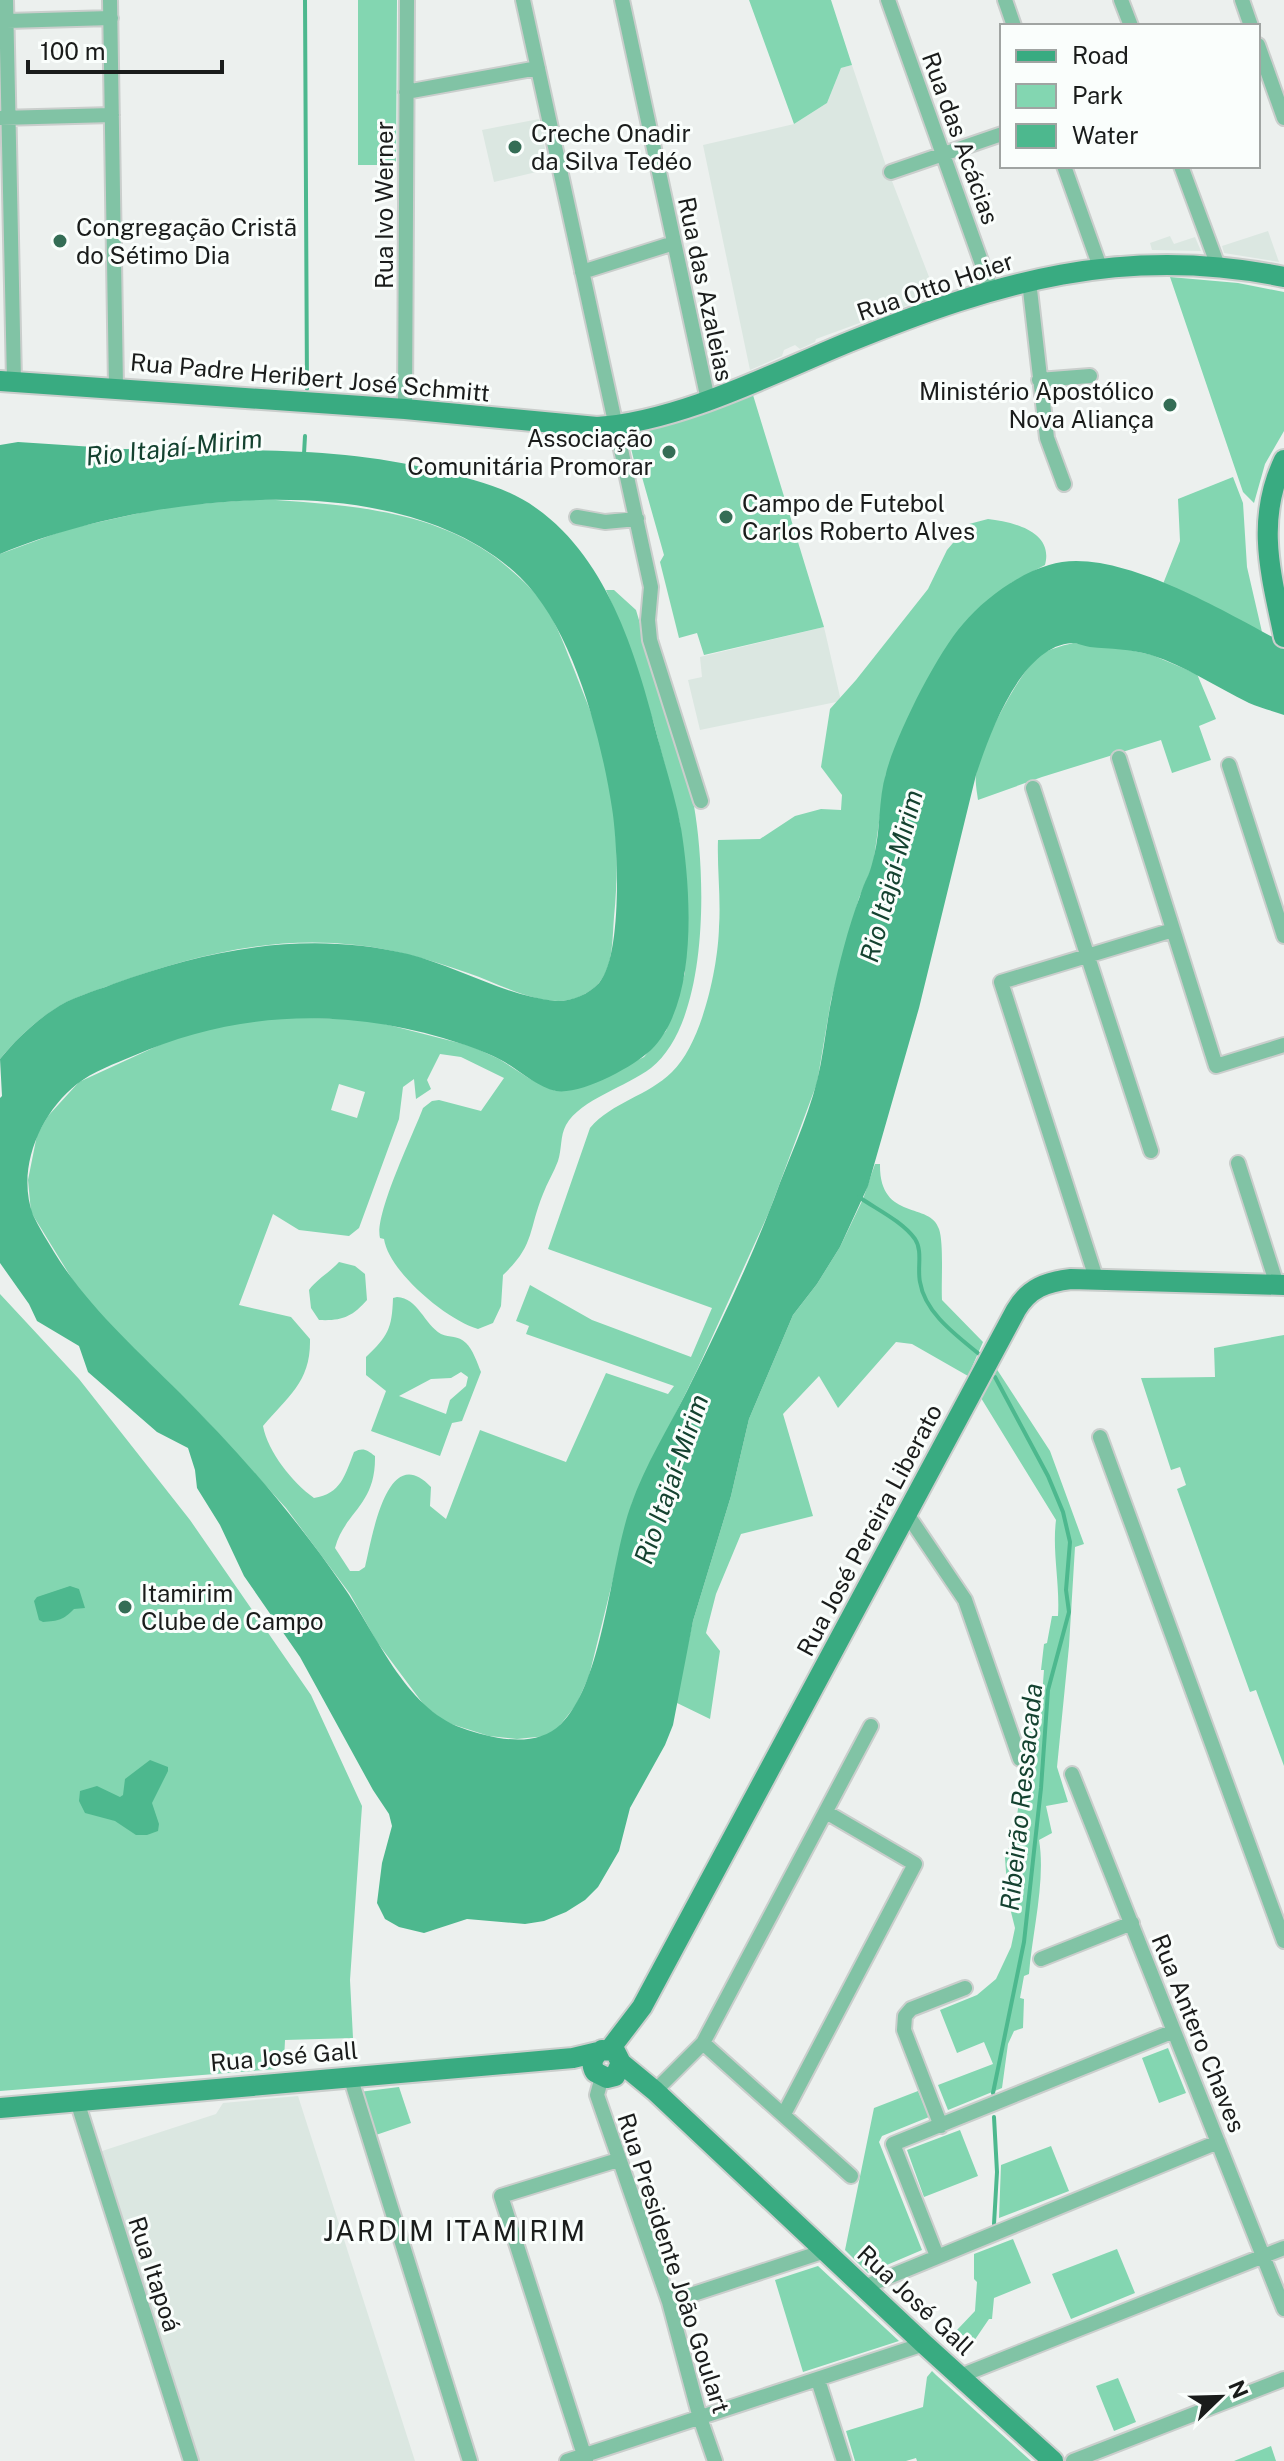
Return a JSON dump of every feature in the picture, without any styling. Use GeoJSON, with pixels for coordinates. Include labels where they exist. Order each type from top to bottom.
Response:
{"type":"FeatureCollection","features":[{"type":"Feature","properties":{"kind":"main road","name":"Rua Otto Hoier"},"geometry":{"type":"LineString","coordinates":[[615,426],[628,425],[708,400],[778,374],[849,342],[1029,281],[1100,267],[1154,263],[1218,266],[1284,277]]}},
{"type":"Feature","properties":{"kind":"main road","name":"Rua Padre Heribert José Schmitt"},"geometry":{"type":"LineString","coordinates":[[7,381],[405,409],[527,422],[615,426]]}},
{"type":"Feature","properties":{"kind":"main road"},"geometry":{"type":"LineString","coordinates":[[1284,460],[1276,477],[1267,515],[1266,540],[1284,637]]}},
{"type":"Feature","properties":{"kind":"main road","name":"Rua José Pereira Liberato"},"geometry":{"type":"LineString","coordinates":[[609,2063],[1027,1294],[1036,1287],[1058,1280],[1280,1285]]}},
{"type":"Feature","properties":{"kind":"main road","name":"Rua José Gall"},"geometry":{"type":"LineString","coordinates":[[0,2108],[573,2058],[609,2063],[647,2084],[1053,2461]]}},
{"type":"Feature","properties":{"kind":"street"},"geometry":{"type":"LineString","coordinates":[[6,0],[7,381]]}},
{"type":"Feature","properties":{"kind":"street"},"geometry":{"type":"LineString","coordinates":[[110,0],[116,388]]}},
{"type":"Feature","properties":{"kind":"street","name":"Rua Ivo Werner"},"geometry":{"type":"LineString","coordinates":[[405,409],[407,0]]}},
{"type":"Feature","properties":{"kind":"street"},"geometry":{"type":"LineString","coordinates":[[523,0],[651,587],[650,640],[701,801]]}},
{"type":"Feature","properties":{"kind":"street","name":"Rua das Azaleias"},"geometry":{"type":"LineString","coordinates":[[622,0],[708,400]]}},
{"type":"Feature","properties":{"kind":"street","name":"Rua das Acácias"},"geometry":{"type":"LineString","coordinates":[[888,0],[992,292]]}},
{"type":"Feature","properties":{"kind":"street"},"geometry":{"type":"LineString","coordinates":[[1005,0],[1013,24]]}},
{"type":"Feature","properties":{"kind":"street"},"geometry":{"type":"LineString","coordinates":[[1121,0],[1130,24]]}},
{"type":"Feature","properties":{"kind":"street"},"geometry":{"type":"LineString","coordinates":[[1242,0],[1250,24]]}},
{"type":"Feature","properties":{"kind":"street"},"geometry":{"type":"LineString","coordinates":[[7,21],[111,18]]}},
{"type":"Feature","properties":{"kind":"street"},"geometry":{"type":"LineString","coordinates":[[1260,51],[1284,118]]}},
{"type":"Feature","properties":{"kind":"street"},"geometry":{"type":"LineString","coordinates":[[406,92],[538,68]]}},
{"type":"Feature","properties":{"kind":"street"},"geometry":{"type":"LineString","coordinates":[[5,118],[112,115]]}},
{"type":"Feature","properties":{"kind":"street"},"geometry":{"type":"LineString","coordinates":[[891,172],[1000,135]]}},
{"type":"Feature","properties":{"kind":"street"},"geometry":{"type":"LineString","coordinates":[[1065,168],[1100,267]]}},
{"type":"Feature","properties":{"kind":"street"},"geometry":{"type":"LineString","coordinates":[[1182,168],[1218,266]]}},
{"type":"Feature","properties":{"kind":"street"},"geometry":{"type":"LineString","coordinates":[[582,272],[674,243]]}},
{"type":"Feature","properties":{"kind":"street"},"geometry":{"type":"LineString","coordinates":[[1029,281],[1047,438],[1064,484]]}},
{"type":"Feature","properties":{"kind":"street"},"geometry":{"type":"LineString","coordinates":[[1039,380],[1090,376]]}},
{"type":"Feature","properties":{"kind":"street"},"geometry":{"type":"LineString","coordinates":[[577,517],[605,522],[637,519]]}},
{"type":"Feature","properties":{"kind":"street"},"geometry":{"type":"LineString","coordinates":[[1119,758],[1216,1066],[1284,1045]]}},
{"type":"Feature","properties":{"kind":"street"},"geometry":{"type":"LineString","coordinates":[[1229,765],[1284,936]]}},
{"type":"Feature","properties":{"kind":"street"},"geometry":{"type":"LineString","coordinates":[[1033,788],[1151,1151]]}},
{"type":"Feature","properties":{"kind":"street"},"geometry":{"type":"LineString","coordinates":[[1097,1281],[1001,982],[1173,930]]}},
{"type":"Feature","properties":{"kind":"street"},"geometry":{"type":"LineString","coordinates":[[1238,1163],[1280,1285]]}},
{"type":"Feature","properties":{"kind":"street"},"geometry":{"type":"LineString","coordinates":[[1100,1437],[1284,1941]]}},
{"type":"Feature","properties":{"kind":"street"},"geometry":{"type":"LineString","coordinates":[[907,1514],[965,1600],[1020,1759]]}},
{"type":"Feature","properties":{"kind":"street"},"geometry":{"type":"LineString","coordinates":[[647,2084],[703,2043],[871,1726]]}},
{"type":"Feature","properties":{"kind":"street","name":"Rua Antero Chaves"},"geometry":{"type":"LineString","coordinates":[[1072,1774],[1284,2309]]}},
{"type":"Feature","properties":{"kind":"street"},"geometry":{"type":"LineString","coordinates":[[784,2114],[915,1864],[826,1812]]}},
{"type":"Feature","properties":{"kind":"street"},"geometry":{"type":"LineString","coordinates":[[1041,1959],[1132,1923]]}},
{"type":"Feature","properties":{"kind":"street"},"geometry":{"type":"LineString","coordinates":[[941,2126],[904,2030],[905,2016],[911,2009],[965,1988]]}},
{"type":"Feature","properties":{"kind":"street"},"geometry":{"type":"LineString","coordinates":[[937,2256],[893,2144],[1174,2031]]}},
{"type":"Feature","properties":{"kind":"street"},"geometry":{"type":"LineString","coordinates":[[703,2043],[851,2176]]}},
{"type":"Feature","properties":{"kind":"street","name":"Rua Presidente João Goulart"},"geometry":{"type":"LineString","coordinates":[[609,2063],[597,2095],[669,2302],[700,2418],[715,2461]]}},
{"type":"Feature","properties":{"kind":"street"},"geometry":{"type":"LineString","coordinates":[[350,2076],[470,2461]]}},
{"type":"Feature","properties":{"kind":"street","name":"Rua Itapoá"},"geometry":{"type":"LineString","coordinates":[[77,2101],[191,2461]]}},
{"type":"Feature","properties":{"kind":"street"},"geometry":{"type":"LineString","coordinates":[[864,2287],[1218,2142]]}},
{"type":"Feature","properties":{"kind":"street"},"geometry":{"type":"LineString","coordinates":[[585,2458],[501,2196],[618,2160]]}},
{"type":"Feature","properties":{"kind":"street"},"geometry":{"type":"LineString","coordinates":[[960,2376],[1284,2248]]}},
{"type":"Feature","properties":{"kind":"street"},"geometry":{"type":"LineString","coordinates":[[669,2302],[825,2251]]}},
{"type":"Feature","properties":{"kind":"street"},"geometry":{"type":"LineString","coordinates":[[567,2461],[585,2458],[924,2344]]}},
{"type":"Feature","properties":{"kind":"street"},"geometry":{"type":"LineString","coordinates":[[1073,2461],[1284,2379]]}},
{"type":"Feature","properties":{"kind":"street"},"geometry":{"type":"LineString","coordinates":[[818,2380],[844,2461]]}},
{"type":"Feature","properties":{"kind":"shaded area"},"geometry":{"type":"Polygon","coordinates":[[[852,65],[885,163],[936,295],[816,339],[800,349],[795,345],[784,350],[782,356],[750,370],[703,145],[794,124],[827,103],[841,68],[852,65]]]}},
{"type":"Feature","properties":{"kind":"shaded area","name":"Creche Onadir da Silva Tedéo"},"geometry":{"type":"Polygon","coordinates":[[[539,119],[549,169],[494,182],[482,130],[539,119]]]}},
{"type":"Feature","properties":{"kind":"shaded area"},"geometry":{"type":"Polygon","coordinates":[[[1268,231],[1279,262],[1224,253],[1222,246],[1268,231]]]}},
{"type":"Feature","properties":{"kind":"shaded area"},"geometry":{"type":"Polygon","coordinates":[[[1170,236],[1174,244],[1195,237],[1201,251],[1152,250],[1150,243],[1170,236]]]}},
{"type":"Feature","properties":{"kind":"shaded area"},"geometry":{"type":"Polygon","coordinates":[[[824,627],[841,701],[700,730],[688,680],[702,677],[700,657],[824,627]]]}},
{"type":"Feature","properties":{"kind":"shaded area"},"geometry":{"type":"Polygon","coordinates":[[[298,2096],[415,2461],[198,2461],[99,2152],[216,2114],[223,2103],[298,2096]]]}},
{"type":"Feature","properties":{"kind":"green space"},"geometry":{"type":"Polygon","coordinates":[[[358,0],[397,0],[396,165],[358,165],[358,0]]]}},
{"type":"Feature","properties":{"kind":"green space"},"geometry":{"type":"Polygon","coordinates":[[[749,0],[831,0],[852,65],[841,68],[827,103],[794,124],[749,0]]]}},
{"type":"Feature","properties":{"kind":"green space"},"geometry":{"type":"Polygon","coordinates":[[[1170,277],[1238,283],[1284,292],[1284,431],[1265,464],[1254,503],[1243,492],[1170,277]]]}},
{"type":"Feature","properties":{"kind":"green space","name":"Campo de Futebol Carlos Roberto Alves"},"geometry":{"type":"Polygon","coordinates":[[[753,395],[824,627],[704,655],[697,633],[679,638],[660,562],[664,555],[629,440],[633,434],[753,395]]]}},
{"type":"Feature","properties":{"kind":"green space"},"geometry":{"type":"Polygon","coordinates":[[[1233,477],[1243,503],[1247,567],[1262,632],[1163,584],[1180,541],[1178,499],[1233,477]]]}},
{"type":"Feature","properties":{"kind":"green space"},"geometry":{"type":"Polygon","coordinates":[[[262,499],[353,507],[441,528],[495,557],[544,604],[561,637],[599,735],[609,779],[617,872],[612,945],[606,972],[595,987],[563,1001],[524,995],[440,964],[384,949],[293,943],[231,950],[171,965],[75,998],[40,1020],[0,1059],[0,554],[68,529],[171,506],[262,499]]]}},
{"type":"Feature","properties":{"kind":"green space"},"geometry":{"type":"Polygon","coordinates":[[[988,519],[1029,530],[1043,544],[1045,565],[1011,583],[886,773],[873,865],[859,898],[831,1000],[817,1083],[769,1212],[632,1503],[589,1676],[576,1705],[557,1729],[546,1736],[517,1739],[489,1736],[445,1722],[424,1705],[377,1642],[350,1594],[286,1508],[207,1421],[100,1315],[77,1287],[31,1212],[28,1180],[37,1135],[48,1116],[79,1082],[179,1036],[229,1024],[281,1017],[369,1020],[471,1046],[556,1091],[579,1088],[644,1057],[666,1031],[685,973],[686,881],[680,824],[654,724],[623,630],[606,590],[614,590],[636,610],[694,806],[698,835],[701,869],[699,945],[694,982],[684,1017],[670,1046],[651,1068],[582,1108],[566,1125],[558,1161],[538,1207],[526,1246],[503,1275],[501,1306],[493,1323],[478,1329],[436,1305],[396,1266],[384,1239],[380,1238],[388,1194],[423,1108],[439,1100],[481,1111],[504,1078],[461,1057],[440,1054],[427,1080],[431,1089],[416,1099],[414,1079],[403,1087],[399,1119],[359,1228],[349,1236],[299,1230],[273,1214],[239,1305],[291,1317],[310,1339],[307,1367],[302,1378],[263,1426],[270,1446],[297,1484],[314,1498],[323,1496],[336,1488],[345,1476],[354,1452],[365,1450],[375,1456],[371,1486],[335,1548],[350,1571],[365,1567],[384,1498],[403,1476],[416,1476],[431,1487],[430,1506],[446,1519],[480,1430],[566,1462],[606,1373],[668,1394],[674,1386],[526,1334],[529,1326],[516,1321],[530,1285],[592,1320],[691,1357],[712,1308],[548,1249],[590,1128],[609,1112],[672,1072],[692,1043],[712,983],[718,944],[718,840],[760,839],[795,816],[821,809],[841,810],[842,795],[821,767],[830,709],[928,589],[947,550],[969,524],[988,519]],[[339,1084],[331,1110],[357,1118],[365,1092],[339,1084]]]}},
{"type":"Feature","properties":{"kind":"green space"},"geometry":{"type":"Polygon","coordinates":[[[1073,643],[1152,655],[1197,674],[1216,719],[1199,726],[1211,760],[1172,773],[1161,740],[978,800],[976,778],[979,763],[1010,695],[1038,657],[1073,643]]]}},
{"type":"Feature","properties":{"kind":"green space"},"geometry":{"type":"Polygon","coordinates":[[[875,1164],[880,1164],[882,1182],[888,1195],[896,1203],[926,1215],[939,1229],[942,1300],[983,1342],[968,1376],[912,1344],[896,1342],[838,1408],[819,1376],[783,1414],[813,1516],[741,1534],[716,1594],[706,1633],[720,1651],[710,1719],[675,1702],[693,1621],[731,1496],[749,1419],[793,1315],[840,1247],[863,1199],[875,1164]]]}},
{"type":"Feature","properties":{"kind":"green space"},"geometry":{"type":"Polygon","coordinates":[[[339,1262],[355,1266],[365,1274],[367,1300],[346,1317],[319,1320],[311,1308],[309,1290],[339,1262]]]}},
{"type":"Feature","properties":{"kind":"green space","name":"Itamirim Clube de Campo"},"geometry":{"type":"Polygon","coordinates":[[[0,1294],[79,1379],[190,1520],[311,1695],[362,1806],[350,1980],[353,2038],[285,2040],[284,2061],[277,2069],[0,2091],[0,1294]]]}},
{"type":"Feature","properties":{"kind":"green space"},"geometry":{"type":"Polygon","coordinates":[[[393,1298],[404,1298],[435,1330],[466,1343],[481,1372],[462,1421],[452,1423],[440,1456],[371,1431],[386,1391],[366,1375],[366,1357],[387,1331],[393,1298]],[[461,1372],[451,1378],[431,1379],[399,1396],[446,1414],[450,1400],[466,1386],[468,1377],[461,1372]]]}},
{"type":"Feature","properties":{"kind":"green space"},"geometry":{"type":"Polygon","coordinates":[[[1284,1335],[1284,1766],[1256,1690],[1250,1692],[1177,1489],[1186,1485],[1180,1467],[1171,1470],[1141,1378],[1215,1377],[1214,1348],[1284,1335]]]}},
{"type":"Feature","properties":{"kind":"green space"},"geometry":{"type":"Polygon","coordinates":[[[996,1368],[1050,1451],[1084,1544],[1075,1547],[1057,1767],[1068,1802],[1046,1806],[1052,1833],[1039,1840],[1041,1872],[1038,1907],[1029,1974],[1024,1976],[1020,1998],[1024,1999],[1023,2028],[1014,2031],[1008,2044],[1002,2088],[948,2110],[938,2085],[993,2064],[984,2042],[957,2053],[940,2010],[977,1995],[996,1979],[1011,1947],[1015,1928],[1008,1900],[1005,1858],[1015,1831],[1021,1786],[1031,1784],[1031,1758],[1023,1731],[1040,1716],[1037,1708],[1041,1706],[1036,1698],[1042,1696],[1044,1644],[1047,1643],[1052,1616],[1058,1616],[1056,1520],[981,1398],[996,1368]]]}},
{"type":"Feature","properties":{"kind":"green space"},"geometry":{"type":"Polygon","coordinates":[[[1168,2048],[1186,2093],[1159,2103],[1142,2058],[1168,2048]]]}},
{"type":"Feature","properties":{"kind":"green space"},"geometry":{"type":"Polygon","coordinates":[[[399,2087],[411,2123],[373,2136],[359,2092],[399,2087]]]}},
{"type":"Feature","properties":{"kind":"green space"},"geometry":{"type":"Polygon","coordinates":[[[918,2091],[929,2117],[882,2136],[879,2142],[922,2250],[868,2273],[845,2250],[874,2108],[918,2091]]]}},
{"type":"Feature","properties":{"kind":"green space"},"geometry":{"type":"Polygon","coordinates":[[[960,2130],[978,2176],[924,2197],[907,2150],[960,2130]]]}},
{"type":"Feature","properties":{"kind":"green space"},"geometry":{"type":"Polygon","coordinates":[[[1051,2146],[1069,2191],[999,2218],[1001,2165],[1051,2146]]]}},
{"type":"Feature","properties":{"kind":"green space"},"geometry":{"type":"Polygon","coordinates":[[[1013,2239],[1031,2283],[994,2298],[992,2319],[972,2344],[957,2330],[975,2311],[977,2282],[974,2279],[974,2254],[1013,2239]]]}},
{"type":"Feature","properties":{"kind":"green space"},"geometry":{"type":"Polygon","coordinates":[[[1117,2249],[1135,2293],[1071,2319],[1052,2274],[1117,2249]]]}},
{"type":"Feature","properties":{"kind":"green space"},"geometry":{"type":"Polygon","coordinates":[[[818,2266],[899,2341],[803,2372],[775,2280],[818,2266]]]}},
{"type":"Feature","properties":{"kind":"green space"},"geometry":{"type":"Polygon","coordinates":[[[932,2371],[1031,2461],[917,2461],[916,2458],[906,2461],[855,2461],[846,2431],[923,2407],[927,2377],[932,2371]]]}},
{"type":"Feature","properties":{"kind":"green space"},"geometry":{"type":"Polygon","coordinates":[[[1118,2378],[1136,2422],[1114,2431],[1096,2386],[1118,2378]]]}},
{"type":"Feature","properties":{"kind":"green space"},"geometry":{"type":"Polygon","coordinates":[[[1271,2446],[1276,2461],[1234,2461],[1271,2446]]]}},
{"type":"Feature","properties":{"kind":"water","name":"Rio Itajaí-Mirim"},"geometry":{"type":"Polygon","coordinates":[[[18,442],[124,449],[320,453],[398,462],[489,485],[525,501],[562,530],[602,584],[631,648],[677,807],[685,853],[689,913],[684,975],[677,1004],[666,1029],[651,1050],[606,1078],[579,1089],[556,1091],[541,1086],[501,1060],[476,1049],[421,1032],[379,1024],[296,1018],[214,1029],[173,1040],[133,1056],[77,1084],[52,1110],[42,1126],[30,1161],[28,1197],[33,1215],[82,1291],[224,1439],[286,1510],[343,1586],[408,1687],[442,1718],[487,1736],[514,1740],[551,1732],[575,1705],[587,1680],[597,1652],[631,1505],[733,1296],[808,1111],[841,959],[874,856],[886,773],[918,695],[953,637],[1002,588],[1037,569],[1075,561],[1105,564],[1169,585],[1284,643],[1284,715],[1249,703],[1151,655],[1074,643],[1054,648],[1037,659],[1010,694],[976,775],[919,1008],[868,1186],[840,1247],[793,1315],[749,1419],[731,1496],[693,1621],[673,1725],[630,1808],[619,1851],[598,1887],[566,1912],[544,1921],[525,1924],[467,1919],[424,1933],[399,1927],[385,1919],[377,1903],[382,1863],[392,1826],[389,1814],[300,1657],[244,1576],[220,1525],[197,1488],[188,1448],[157,1432],[88,1372],[79,1346],[37,1321],[0,1263],[0,1059],[38,1021],[75,998],[185,961],[258,947],[332,944],[370,947],[426,959],[537,998],[567,1000],[590,991],[607,969],[612,949],[617,872],[607,780],[582,685],[555,625],[520,577],[469,540],[408,516],[339,503],[268,500],[195,505],[124,516],[58,533],[0,554],[0,445],[18,442]]]}},
{"type":"Feature","properties":{"kind":"water"},"geometry":{"type":"Polygon","coordinates":[[[70,1586],[79,1589],[85,1608],[74,1609],[57,1620],[39,1620],[34,1601],[37,1597],[70,1586]]]}},
{"type":"Feature","properties":{"kind":"water"},"geometry":{"type":"Polygon","coordinates":[[[150,1760],[168,1767],[152,1803],[159,1824],[158,1831],[136,1835],[115,1821],[85,1813],[79,1801],[80,1791],[97,1786],[120,1797],[125,1779],[150,1760]]]}},
{"type":"Feature","properties":{"kind":"waterway"},"geometry":{"type":"LineString","coordinates":[[305,0],[307,389]]}},
{"type":"Feature","properties":{"kind":"waterway"},"geometry":{"type":"LineString","coordinates":[[304,454],[305,436]]}},
{"type":"Feature","properties":{"kind":"waterway","name":"Ribeirão Ressacada"},"geometry":{"type":"LineString","coordinates":[[859,1197],[896,1221],[915,1239],[919,1249],[920,1282],[928,1304],[979,1354]]}},
{"type":"Feature","properties":{"kind":"waterway","name":"Ribeirão Ressacada"},"geometry":{"type":"LineString","coordinates":[[993,2093],[1024,1942],[1048,1690],[1069,1612],[1066,1590],[1070,1542],[1063,1512],[1048,1476],[995,1377]]}},
{"type":"Feature","properties":{"kind":"waterway","name":"Ribeirão Ressacada"},"geometry":{"type":"LineString","coordinates":[[994,2117],[997,2172],[994,2224]]}},
{"type":"Feature","properties":{"kind":"place","name":"Creche Onadir da Silva Tedéo"},"geometry":{"type":"Point","coordinates":[515,147]}},
{"type":"Feature","properties":{"kind":"place","name":"Congregação Cristã do Sétimo Dia"},"geometry":{"type":"Point","coordinates":[60,241]}},
{"type":"Feature","properties":{"kind":"place","name":"Ministério Apostólico Nova Aliança"},"geometry":{"type":"Point","coordinates":[1170,405]}},
{"type":"Feature","properties":{"kind":"place","name":"Associação Comunitária Promorar"},"geometry":{"type":"Point","coordinates":[669,452]}},
{"type":"Feature","properties":{"kind":"place","name":"Campo de Futebol Carlos Roberto Alves"},"geometry":{"type":"Point","coordinates":[726,517]}},
{"type":"Feature","properties":{"kind":"place","name":"Itamirim Clube de Campo"},"geometry":{"type":"Point","coordinates":[125,1607]}},
{"type":"Feature","properties":{"kind":"district","name":"JARDIM ITAMIRIM"},"geometry":{"type":"Point","coordinates":[455,2230]}}]}
